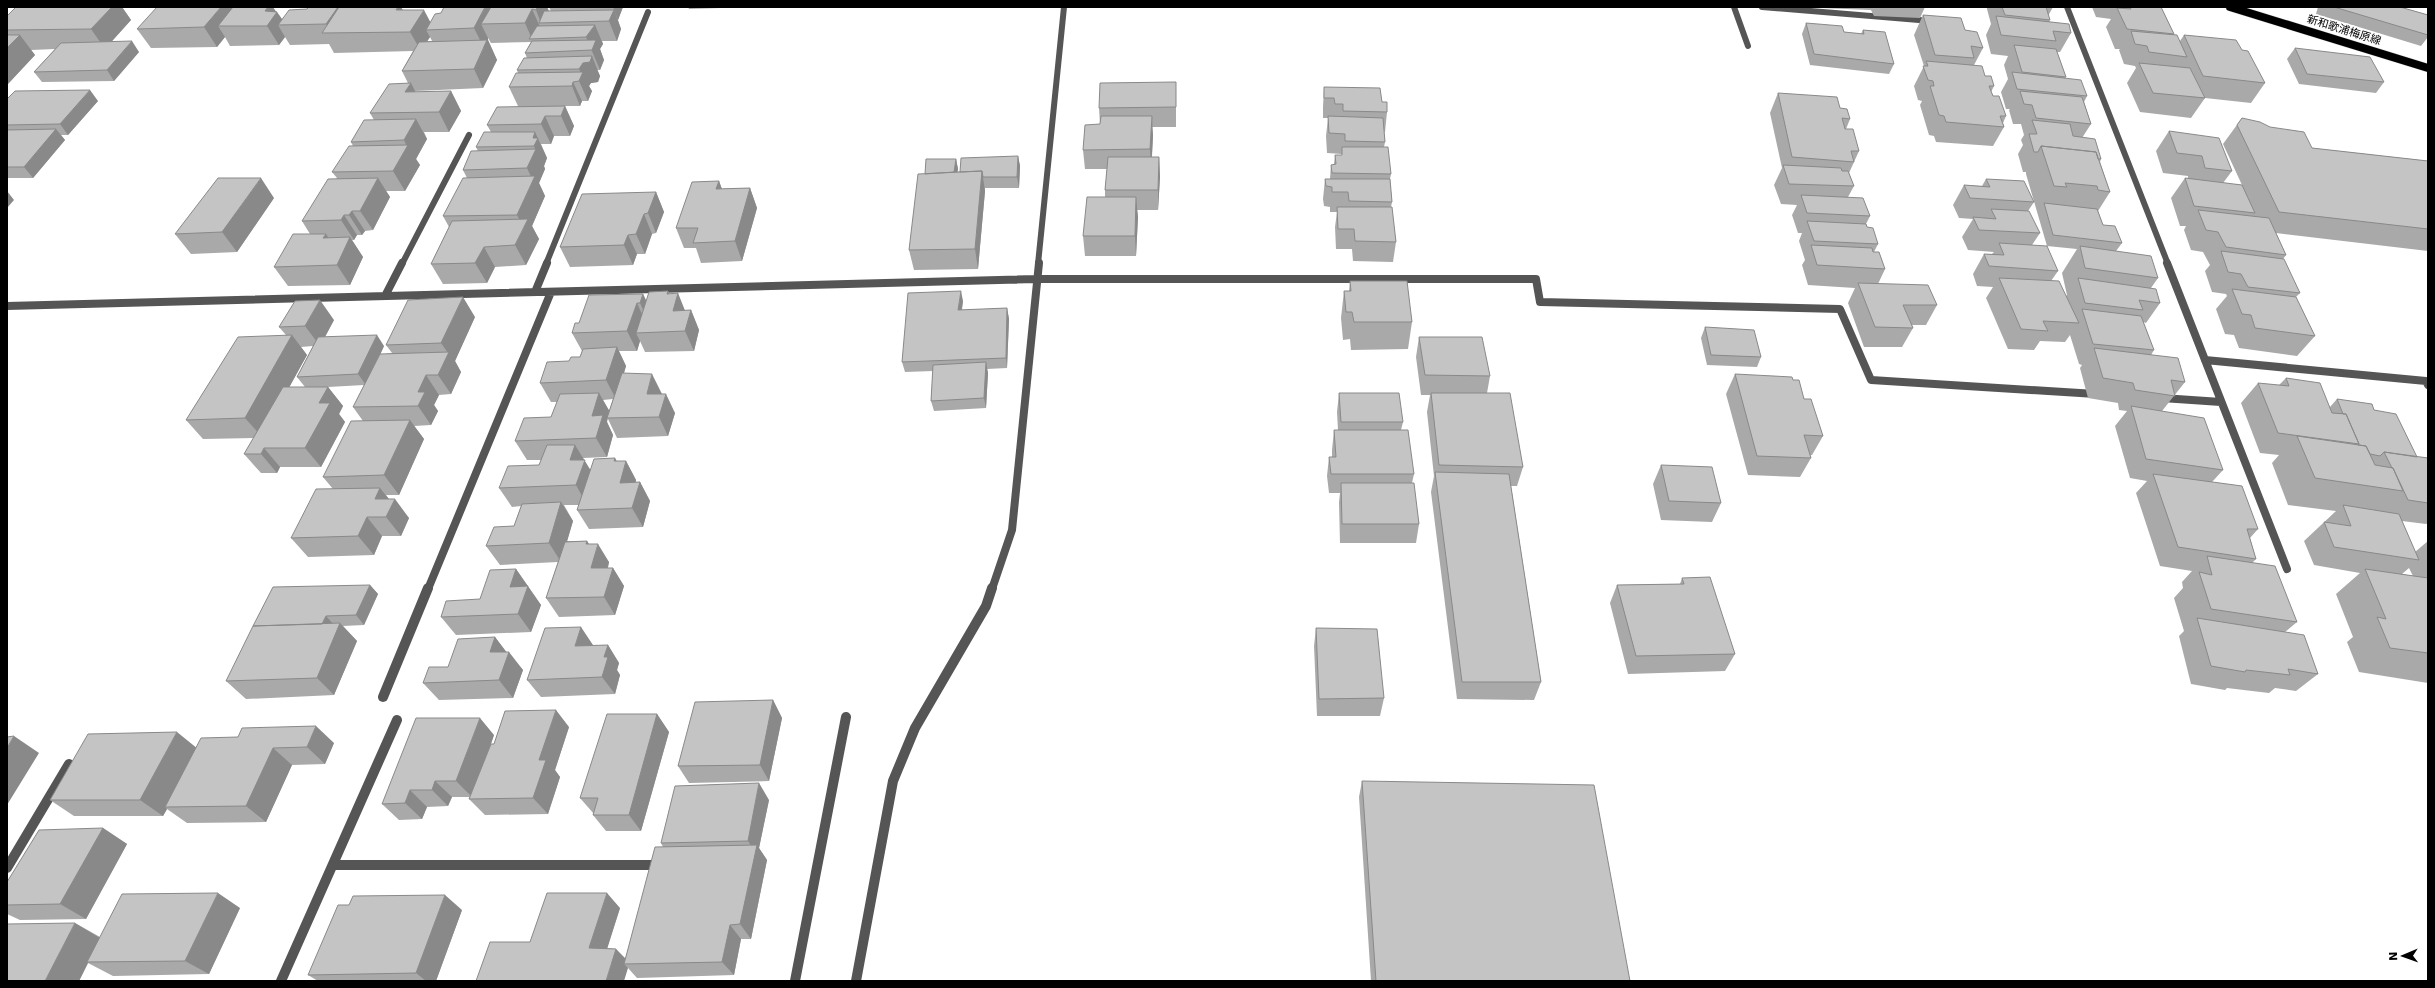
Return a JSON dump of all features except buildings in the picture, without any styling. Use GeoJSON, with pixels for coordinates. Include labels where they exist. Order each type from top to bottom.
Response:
{"type":"FeatureCollection","features":[{"type":"Feature","properties":{"kind":"main road","name":"新和歌浦梅原線"},"geometry":{"type":"LineString","coordinates":[[2230,7],[2428,68]]}},
{"type":"Feature","properties":{"kind":"street"},"geometry":{"type":"LineString","coordinates":[[856,981],[893,781],[915,728],[986,606],[1012,530],[1064,7]]}},
{"type":"Feature","properties":{"kind":"street"},"geometry":{"type":"LineString","coordinates":[[1734,7],[1748,46]]}},
{"type":"Feature","properties":{"kind":"street"},"geometry":{"type":"LineString","coordinates":[[1762,7],[1936,22]]}},
{"type":"Feature","properties":{"kind":"street"},"geometry":{"type":"LineString","coordinates":[[2067,7],[2287,569]]}},
{"type":"Feature","properties":{"kind":"street"},"geometry":{"type":"LineString","coordinates":[[535,292],[648,12]]}},
{"type":"Feature","properties":{"kind":"street"},"geometry":{"type":"LineString","coordinates":[[385,296],[469,135]]}},
{"type":"Feature","properties":{"kind":"street"},"geometry":{"type":"LineString","coordinates":[[7,306],[1036,279],[1536,279],[1540,302],[1840,309],[1871,380],[2102,394]]}},
{"type":"Feature","properties":{"kind":"street"},"geometry":{"type":"LineString","coordinates":[[383,697],[551,292]]}},
{"type":"Feature","properties":{"kind":"street"},"geometry":{"type":"LineString","coordinates":[[2205,360],[2426,381],[2428,386]]}},
{"type":"Feature","properties":{"kind":"street"},"geometry":{"type":"LineString","coordinates":[[2158,398],[2221,402]]}},
{"type":"Feature","properties":{"kind":"street"},"geometry":{"type":"LineString","coordinates":[[795,981],[846,717]]}},
{"type":"Feature","properties":{"kind":"street"},"geometry":{"type":"LineString","coordinates":[[281,981],[334,865],[397,720]]}},
{"type":"Feature","properties":{"kind":"street"},"geometry":{"type":"LineString","coordinates":[[7,868],[69,764]]}},
{"type":"Feature","properties":{"kind":"street"},"geometry":{"type":"LineString","coordinates":[[334,865],[657,865]]}}]}
